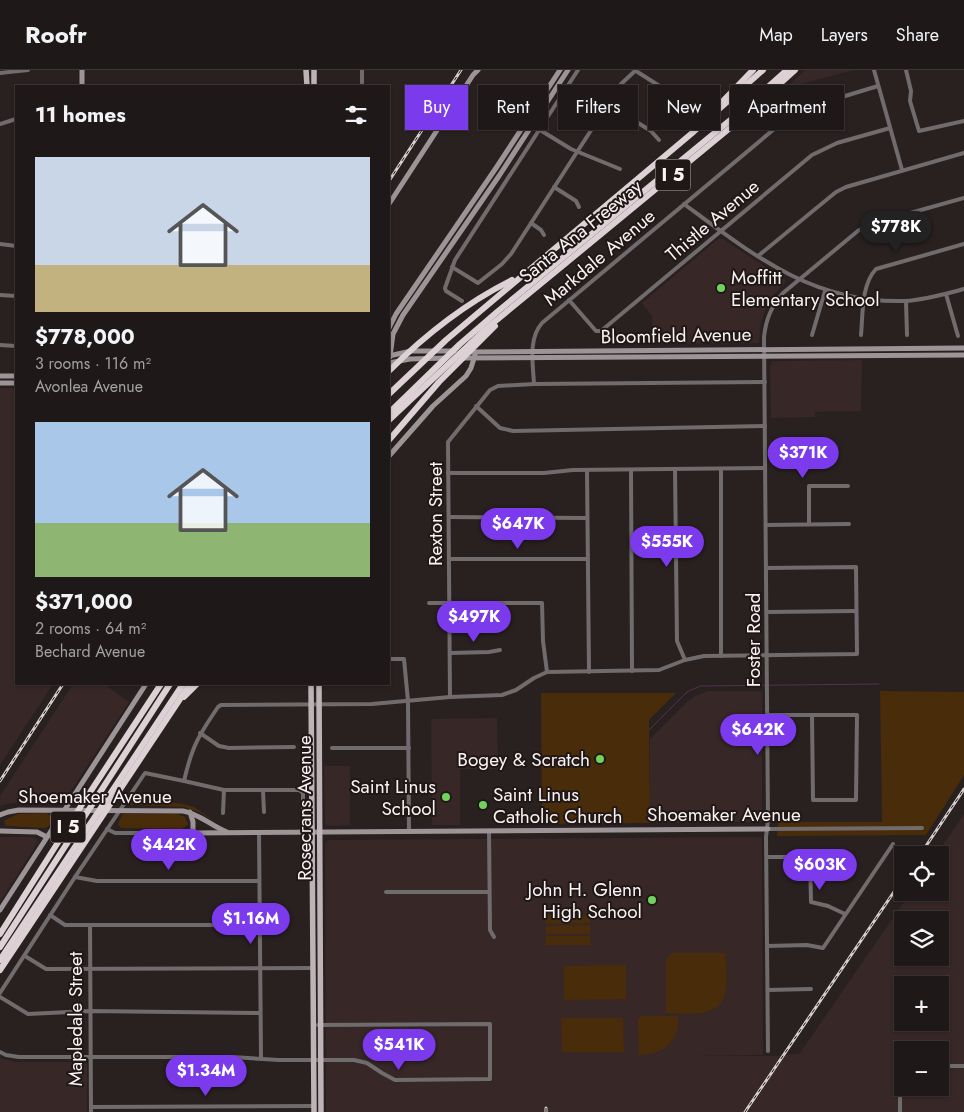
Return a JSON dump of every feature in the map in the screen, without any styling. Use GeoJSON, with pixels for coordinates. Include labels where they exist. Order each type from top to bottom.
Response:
{"type":"FeatureCollection","features":[{"type":"Feature","properties":{"kind":"highway"},"geometry":{"type":"LineString","coordinates":[[691,134],[753,70]]}},
{"type":"Feature","properties":{"kind":"highway","name":"Santa Ana Freeway"},"geometry":{"type":"LineString","coordinates":[[390,393],[446,340],[691,134],[763,70]]}},
{"type":"Feature","properties":{"kind":"highway"},"geometry":{"type":"LineString","coordinates":[[424,382],[460,344],[740,112],[787,70]]}},
{"type":"Feature","properties":{"kind":"highway","name":"Santa Ana Freeway"},"geometry":{"type":"LineString","coordinates":[[390,417],[424,382],[516,303],[728,129],[795,70]]}},
{"type":"Feature","properties":{"kind":"highway"},"geometry":{"type":"LineString","coordinates":[[390,370],[434,329],[489,291],[522,275]]}},
{"type":"Feature","properties":{"kind":"highway"},"geometry":{"type":"LineString","coordinates":[[390,439],[439,382],[475,352],[516,303]]}},
{"type":"Feature","properties":{"kind":"highway"},"geometry":{"type":"LineString","coordinates":[[138,720],[156,685]]}},
{"type":"Feature","properties":{"kind":"highway","name":"I 5"},"geometry":{"type":"LineString","coordinates":[[0,934],[160,685]]}},
{"type":"Feature","properties":{"kind":"highway"},"geometry":{"type":"LineString","coordinates":[[0,947],[169,685]]}},
{"type":"Feature","properties":{"kind":"highway"},"geometry":{"type":"LineString","coordinates":[[0,960],[182,685]]}},
{"type":"Feature","properties":{"kind":"highway","name":"I 5"},"geometry":{"type":"LineString","coordinates":[[0,970],[189,685]]}},
{"type":"Feature","properties":{"kind":"highway"},"geometry":{"type":"LineString","coordinates":[[179,701],[196,685]]}},
{"type":"Feature","properties":{"kind":"main road"},"geometry":{"type":"LineString","coordinates":[[306,70],[307,85]]}},
{"type":"Feature","properties":{"kind":"main road"},"geometry":{"type":"LineString","coordinates":[[314,70],[314,85]]}},
{"type":"Feature","properties":{"kind":"main road","name":"Rosecrans Avenue"},"geometry":{"type":"LineString","coordinates":[[311,685],[314,1109]]}},
{"type":"Feature","properties":{"kind":"main road","name":"Rosecrans Avenue"},"geometry":{"type":"LineString","coordinates":[[319,685],[321,1109]]}},
{"type":"Feature","properties":{"kind":"main road"},"geometry":{"type":"LineString","coordinates":[[312,889],[320,890]]}},
{"type":"Feature","properties":{"kind":"street"},"geometry":{"type":"LineString","coordinates":[[0,73],[28,70]]}},
{"type":"Feature","properties":{"kind":"street"},"geometry":{"type":"LineString","coordinates":[[82,70],[82,85]]}},
{"type":"Feature","properties":{"kind":"street"},"geometry":{"type":"LineString","coordinates":[[362,70],[362,83]]}},
{"type":"Feature","properties":{"kind":"street"},"geometry":{"type":"LineString","coordinates":[[390,202],[478,70]]}},
{"type":"Feature","properties":{"kind":"street"},"geometry":{"type":"LineString","coordinates":[[390,326],[396,314],[496,168],[560,70]]}},
{"type":"Feature","properties":{"kind":"street"},"geometry":{"type":"LineString","coordinates":[[390,350],[393,334],[400,321],[499,176],[568,70]]}},
{"type":"Feature","properties":{"kind":"street"},"geometry":{"type":"LineString","coordinates":[[548,117],[578,70]]}},
{"type":"Feature","properties":{"kind":"street"},"geometry":{"type":"LineString","coordinates":[[620,85],[636,70],[659,85]]}},
{"type":"Feature","properties":{"kind":"street"},"geometry":{"type":"LineString","coordinates":[[874,70],[902,170]]}},
{"type":"Feature","properties":{"kind":"street"},"geometry":{"type":"LineString","coordinates":[[906,70],[912,91],[910,101],[919,131],[964,122]]}},
{"type":"Feature","properties":{"kind":"street","name":"Markdale Avenue"},"geometry":{"type":"LineString","coordinates":[[534,384],[533,340],[538,327],[785,120],[809,106],[878,86]]}},
{"type":"Feature","properties":{"kind":"street"},"geometry":{"type":"LineString","coordinates":[[0,124],[15,119]]}},
{"type":"Feature","properties":{"kind":"street"},"geometry":{"type":"LineString","coordinates":[[638,123],[651,131],[659,140]]}},
{"type":"Feature","properties":{"kind":"street","name":"Thistle Avenue"},"geometry":{"type":"LineString","coordinates":[[570,300],[596,331],[601,331],[812,155],[837,143],[890,128]]}},
{"type":"Feature","properties":{"kind":"street"},"geometry":{"type":"LineString","coordinates":[[462,301],[446,291],[445,288],[455,260],[540,130],[578,152],[620,169]]}},
{"type":"Feature","properties":{"kind":"street"},"geometry":{"type":"LineString","coordinates":[[452,267],[478,283],[502,264],[511,254],[592,130]]}},
{"type":"Feature","properties":{"kind":"street"},"geometry":{"type":"LineString","coordinates":[[758,256],[836,192],[854,183],[964,153]]}},
{"type":"Feature","properties":{"kind":"street"},"geometry":{"type":"LineString","coordinates":[[496,168],[499,176],[506,182]]}},
{"type":"Feature","properties":{"kind":"street"},"geometry":{"type":"LineString","coordinates":[[554,187],[576,201],[579,207]]}},
{"type":"Feature","properties":{"kind":"street","name":"Foster Road"},"geometry":{"type":"LineString","coordinates":[[768,1051],[764,337],[768,314],[782,293],[859,230],[878,222],[964,198]]}},
{"type":"Feature","properties":{"kind":"street"},"geometry":{"type":"LineString","coordinates":[[684,204],[775,268],[825,291],[865,300],[906,301],[964,289]]}},
{"type":"Feature","properties":{"kind":"street"},"geometry":{"type":"LineString","coordinates":[[531,223],[541,230],[544,235]]}},
{"type":"Feature","properties":{"kind":"street"},"geometry":{"type":"LineString","coordinates":[[0,244],[15,246]]}},
{"type":"Feature","properties":{"kind":"street"},"geometry":{"type":"LineString","coordinates":[[861,335],[867,284],[876,269],[964,244]]}},
{"type":"Feature","properties":{"kind":"street"},"geometry":{"type":"LineString","coordinates":[[812,335],[825,291]]}},
{"type":"Feature","properties":{"kind":"street"},"geometry":{"type":"LineString","coordinates":[[946,294],[958,336]]}},
{"type":"Feature","properties":{"kind":"street"},"geometry":{"type":"LineString","coordinates":[[0,295],[15,296]]}},
{"type":"Feature","properties":{"kind":"street"},"geometry":{"type":"LineString","coordinates":[[906,301],[907,335]]}},
{"type":"Feature","properties":{"kind":"street"},"geometry":{"type":"LineString","coordinates":[[0,345],[15,346]]}},
{"type":"Feature","properties":{"kind":"street","name":"Bloomfield Avenue"},"geometry":{"type":"LineString","coordinates":[[859,352],[964,348]]}},
{"type":"Feature","properties":{"kind":"street"},"geometry":{"type":"LineString","coordinates":[[722,349],[722,356]]}},
{"type":"Feature","properties":{"kind":"street","name":"Bloomfield Avenue"},"geometry":{"type":"LineString","coordinates":[[390,356],[411,351],[722,349],[964,355]]}},
{"type":"Feature","properties":{"kind":"street"},"geometry":{"type":"LineString","coordinates":[[390,455],[428,412],[466,376],[472,368],[475,352]]}},
{"type":"Feature","properties":{"kind":"street","name":"Bloomfield Avenue"},"geometry":{"type":"LineString","coordinates":[[390,362],[475,352],[533,357],[765,356],[808,352]]}},
{"type":"Feature","properties":{"kind":"street"},"geometry":{"type":"LineString","coordinates":[[0,376],[15,376]]}},
{"type":"Feature","properties":{"kind":"street"},"geometry":{"type":"LineString","coordinates":[[0,382],[15,383]]}},
{"type":"Feature","properties":{"kind":"street","name":"Rexton Street"},"geometry":{"type":"LineString","coordinates":[[450,696],[448,442],[490,390],[498,386],[534,384],[765,382]]}},
{"type":"Feature","properties":{"kind":"street"},"geometry":{"type":"LineString","coordinates":[[476,406],[500,428],[513,431],[765,426]]}},
{"type":"Feature","properties":{"kind":"street"},"geometry":{"type":"LineString","coordinates":[[448,473],[544,473],[587,470],[766,468]]}},
{"type":"Feature","properties":{"kind":"street"},"geometry":{"type":"LineString","coordinates":[[675,469],[677,641],[685,660]]}},
{"type":"Feature","properties":{"kind":"street"},"geometry":{"type":"LineString","coordinates":[[721,469],[721,656]]}},
{"type":"Feature","properties":{"kind":"street"},"geometry":{"type":"LineString","coordinates":[[587,470],[589,672]]}},
{"type":"Feature","properties":{"kind":"street"},"geometry":{"type":"LineString","coordinates":[[631,470],[632,671]]}},
{"type":"Feature","properties":{"kind":"street"},"geometry":{"type":"LineString","coordinates":[[809,524],[809,486],[848,486]]}},
{"type":"Feature","properties":{"kind":"street"},"geometry":{"type":"LineString","coordinates":[[449,517],[587,518]]}},
{"type":"Feature","properties":{"kind":"street"},"geometry":{"type":"LineString","coordinates":[[766,524],[849,524]]}},
{"type":"Feature","properties":{"kind":"street"},"geometry":{"type":"LineString","coordinates":[[449,560],[588,559]]}},
{"type":"Feature","properties":{"kind":"street"},"geometry":{"type":"LineString","coordinates":[[184,780],[190,756],[200,733],[218,706],[221,705],[319,705],[509,694],[547,672],[659,670],[685,660],[704,656],[856,654],[856,567],[766,568]]}},
{"type":"Feature","properties":{"kind":"street"},"geometry":{"type":"LineString","coordinates":[[429,602],[542,603],[543,648],[547,672]]}},
{"type":"Feature","properties":{"kind":"street"},"geometry":{"type":"LineString","coordinates":[[766,612],[856,611]]}},
{"type":"Feature","properties":{"kind":"street"},"geometry":{"type":"LineString","coordinates":[[450,653],[500,650]]}},
{"type":"Feature","properties":{"kind":"street"},"geometry":{"type":"LineString","coordinates":[[390,659],[404,659],[408,701],[410,832]]}},
{"type":"Feature","properties":{"kind":"street"},"geometry":{"type":"LineString","coordinates":[[0,910],[145,685]]}},
{"type":"Feature","properties":{"kind":"street"},"geometry":{"type":"LineString","coordinates":[[767,715],[857,714],[856,800],[813,800],[812,715]]}},
{"type":"Feature","properties":{"kind":"street"},"geometry":{"type":"LineString","coordinates":[[200,733],[219,746],[229,748],[294,747]]}},
{"type":"Feature","properties":{"kind":"street"},"geometry":{"type":"LineString","coordinates":[[332,748],[409,748]]}},
{"type":"Feature","properties":{"kind":"street"},"geometry":{"type":"LineString","coordinates":[[0,993],[145,773],[224,790],[302,791],[303,811]]}},
{"type":"Feature","properties":{"kind":"street"},"geometry":{"type":"LineString","coordinates":[[222,813],[224,790]]}},
{"type":"Feature","properties":{"kind":"street"},"geometry":{"type":"LineString","coordinates":[[263,790],[264,812]]}},
{"type":"Feature","properties":{"kind":"street","name":"Shoemaker Avenue"},"geometry":{"type":"LineString","coordinates":[[0,815],[16,810],[190,812]]}},
{"type":"Feature","properties":{"kind":"street"},"geometry":{"type":"LineString","coordinates":[[190,812],[193,833]]}},
{"type":"Feature","properties":{"kind":"street"},"geometry":{"type":"LineString","coordinates":[[190,812],[214,827],[230,833]]}},
{"type":"Feature","properties":{"kind":"street","name":"Shoemaker Avenue"},"geometry":{"type":"LineString","coordinates":[[107,829],[114,833],[230,833],[922,828]]}},
{"type":"Feature","properties":{"kind":"street"},"geometry":{"type":"LineString","coordinates":[[489,831],[490,930],[494,937]]}},
{"type":"Feature","properties":{"kind":"street","name":"Shoemaker Avenue"},"geometry":{"type":"LineString","coordinates":[[0,832],[37,832],[47,837]]}},
{"type":"Feature","properties":{"kind":"street"},"geometry":{"type":"LineString","coordinates":[[259,832],[261,1058]]}},
{"type":"Feature","properties":{"kind":"street"},"geometry":{"type":"LineString","coordinates":[[767,946],[807,945],[823,948],[893,844]]}},
{"type":"Feature","properties":{"kind":"street"},"geometry":{"type":"LineString","coordinates":[[766,857],[848,857]]}},
{"type":"Feature","properties":{"kind":"street"},"geometry":{"type":"LineString","coordinates":[[810,857],[811,902],[828,906],[845,914]]}},
{"type":"Feature","properties":{"kind":"street"},"geometry":{"type":"LineString","coordinates":[[75,877],[97,881],[259,880]]}},
{"type":"Feature","properties":{"kind":"street"},"geometry":{"type":"LineString","coordinates":[[386,892],[490,892]]}},
{"type":"Feature","properties":{"kind":"street"},"geometry":{"type":"LineString","coordinates":[[50,915],[65,925],[260,925]]}},
{"type":"Feature","properties":{"kind":"street","name":"Mapledale Street"},"geometry":{"type":"LineString","coordinates":[[90,925],[91,1110]]}},
{"type":"Feature","properties":{"kind":"street"},"geometry":{"type":"LineString","coordinates":[[25,956],[46,969],[320,968]]}},
{"type":"Feature","properties":{"kind":"street"},"geometry":{"type":"LineString","coordinates":[[768,990],[811,989]]}},
{"type":"Feature","properties":{"kind":"street"},"geometry":{"type":"LineString","coordinates":[[0,997],[28,1014],[90,1011],[260,1014]]}},
{"type":"Feature","properties":{"kind":"street"},"geometry":{"type":"LineString","coordinates":[[0,1052],[19,1057],[232,1057],[279,1060],[360,1061],[388,1077],[399,1080],[490,1079],[490,1024],[313,1025]]}},
{"type":"Feature","properties":{"kind":"street"},"geometry":{"type":"LineString","coordinates":[[949,1066],[964,1066]]}},
{"type":"Feature","properties":{"kind":"street"},"geometry":{"type":"LineString","coordinates":[[900,1096],[900,1112]]}},
{"type":"Feature","properties":{"kind":"street"},"geometry":{"type":"LineString","coordinates":[[204,1106],[204,1112]]}},
{"type":"Feature","properties":{"kind":"street"},"geometry":{"type":"LineString","coordinates":[[91,1110],[204,1106],[321,1109]]}},
{"type":"Feature","properties":{"kind":"shaded area"},"geometry":{"type":"Polygon","coordinates":[[[805,70],[854,70],[798,85],[789,85],[805,70]]]}},
{"type":"Feature","properties":{"kind":"shaded area","name":"Moffitt Elementary School"},"geometry":{"type":"Polygon","coordinates":[[[718,239],[723,239],[785,280],[785,283],[767,304],[761,323],[759,343],[653,344],[652,316],[642,303],[718,239]]]}},
{"type":"Feature","properties":{"kind":"shaded area"},"geometry":{"type":"Polygon","coordinates":[[[862,360],[861,411],[815,412],[815,417],[771,418],[770,366],[773,361],[862,360]]]}},
{"type":"Feature","properties":{"kind":"shaded area"},"geometry":{"type":"Polygon","coordinates":[[[0,388],[15,388],[15,685],[52,685],[0,765],[0,388]]]}},
{"type":"Feature","properties":{"kind":"shaded area"},"geometry":{"type":"Polygon","coordinates":[[[72,685],[104,685],[129,702],[65,800],[11,803],[0,806],[0,796],[72,685]]]}},
{"type":"Feature","properties":{"kind":"shaded area"},"geometry":{"type":"Polygon","coordinates":[[[708,691],[762,691],[762,822],[650,823],[650,739],[687,702],[695,696],[708,691]]]}},
{"type":"Feature","properties":{"kind":"shaded area"},"geometry":{"type":"Polygon","coordinates":[[[880,691],[964,692],[964,775],[926,835],[777,836],[778,822],[882,822],[880,691]]]}},
{"type":"Feature","properties":{"kind":"shaded area"},"geometry":{"type":"Polygon","coordinates":[[[541,693],[676,693],[649,720],[650,823],[542,824],[541,693]]]}},
{"type":"Feature","properties":{"kind":"shaded area","name":"Saint Linus School"},"geometry":{"type":"Polygon","coordinates":[[[497,718],[498,769],[460,769],[460,825],[432,825],[431,719],[497,718]]]}},
{"type":"Feature","properties":{"kind":"shaded area"},"geometry":{"type":"Polygon","coordinates":[[[324,766],[350,766],[350,825],[327,826],[325,823],[324,766]]]}},
{"type":"Feature","properties":{"kind":"shaded area"},"geometry":{"type":"Polygon","coordinates":[[[134,797],[194,807],[217,823],[199,812],[184,807],[132,805],[130,804],[134,797]]]}},
{"type":"Feature","properties":{"kind":"shaded area"},"geometry":{"type":"Polygon","coordinates":[[[46,813],[55,818],[45,828],[7,826],[4,823],[5,820],[18,814],[46,813]]]}},
{"type":"Feature","properties":{"kind":"shaded area"},"geometry":{"type":"Polygon","coordinates":[[[123,814],[177,814],[185,817],[188,824],[181,829],[121,828],[118,824],[123,814]]]}},
{"type":"Feature","properties":{"kind":"shaded area"},"geometry":{"type":"Polygon","coordinates":[[[964,814],[964,1112],[326,1112],[325,844],[328,840],[762,837],[763,1055],[693,1056],[777,1056],[800,1053],[894,916],[894,966],[949,966],[949,911],[898,911],[904,901],[949,901],[949,846],[942,846],[964,814]]]}},
{"type":"Feature","properties":{"kind":"shaded area"},"geometry":{"type":"Polygon","coordinates":[[[0,837],[32,837],[37,839],[38,842],[0,902],[0,837]]]}},
{"type":"Feature","properties":{"kind":"shaded area"},"geometry":{"type":"Polygon","coordinates":[[[546,915],[590,915],[590,923],[546,924],[546,915]]]}},
{"type":"Feature","properties":{"kind":"shaded area"},"geometry":{"type":"Polygon","coordinates":[[[590,925],[590,934],[546,934],[546,926],[590,925]]]}},
{"type":"Feature","properties":{"kind":"shaded area"},"geometry":{"type":"Polygon","coordinates":[[[546,936],[590,936],[590,945],[546,945],[546,936]]]}},
{"type":"Feature","properties":{"kind":"shaded area"},"geometry":{"type":"Polygon","coordinates":[[[672,953],[725,953],[726,988],[722,1001],[716,1007],[701,1013],[666,1013],[666,959],[672,953]]]}},
{"type":"Feature","properties":{"kind":"shaded area"},"geometry":{"type":"Polygon","coordinates":[[[626,965],[626,999],[564,1000],[564,966],[626,965]]]}},
{"type":"Feature","properties":{"kind":"shaded area"},"geometry":{"type":"Polygon","coordinates":[[[642,1016],[678,1016],[678,1025],[673,1039],[668,1045],[656,1052],[639,1055],[638,1019],[642,1016]]]}},
{"type":"Feature","properties":{"kind":"shaded area"},"geometry":{"type":"Polygon","coordinates":[[[561,1018],[623,1018],[624,1052],[562,1052],[561,1018]]]}},
{"type":"Feature","properties":{"kind":"shaded area"},"geometry":{"type":"Polygon","coordinates":[[[0,1058],[15,1062],[84,1062],[87,1064],[87,1112],[0,1112],[0,1058]]]}},
{"type":"Feature","properties":{"kind":"waterway"},"geometry":{"type":"LineString","coordinates":[[649,730],[687,692],[700,686],[879,684]]}},
{"type":"Feature","properties":{"kind":"railway"},"geometry":{"type":"LineString","coordinates":[[390,179],[461,70]]}},
{"type":"Feature","properties":{"kind":"railway"},"geometry":{"type":"LineString","coordinates":[[0,781],[62,685]]}},
{"type":"Feature","properties":{"kind":"railway"},"geometry":{"type":"LineString","coordinates":[[926,846],[964,789]]}},
{"type":"Feature","properties":{"kind":"railway"},"geometry":{"type":"LineString","coordinates":[[745,1112],[894,892]]}},
{"type":"Feature","properties":{"kind":"place","name":"Moffitt Elementary School"},"geometry":{"type":"Point","coordinates":[721,288]}},
{"type":"Feature","properties":{"kind":"place","name":"Bogey & Scratch"},"geometry":{"type":"Point","coordinates":[600,759]}},
{"type":"Feature","properties":{"kind":"place","name":"Saint Linus School"},"geometry":{"type":"Point","coordinates":[446,797]}},
{"type":"Feature","properties":{"kind":"place","name":"Saint Linus Catholic Church"},"geometry":{"type":"Point","coordinates":[483,805]}},
{"type":"Feature","properties":{"kind":"place","name":"John H. Glenn High School"},"geometry":{"type":"Point","coordinates":[652,900]}}]}
